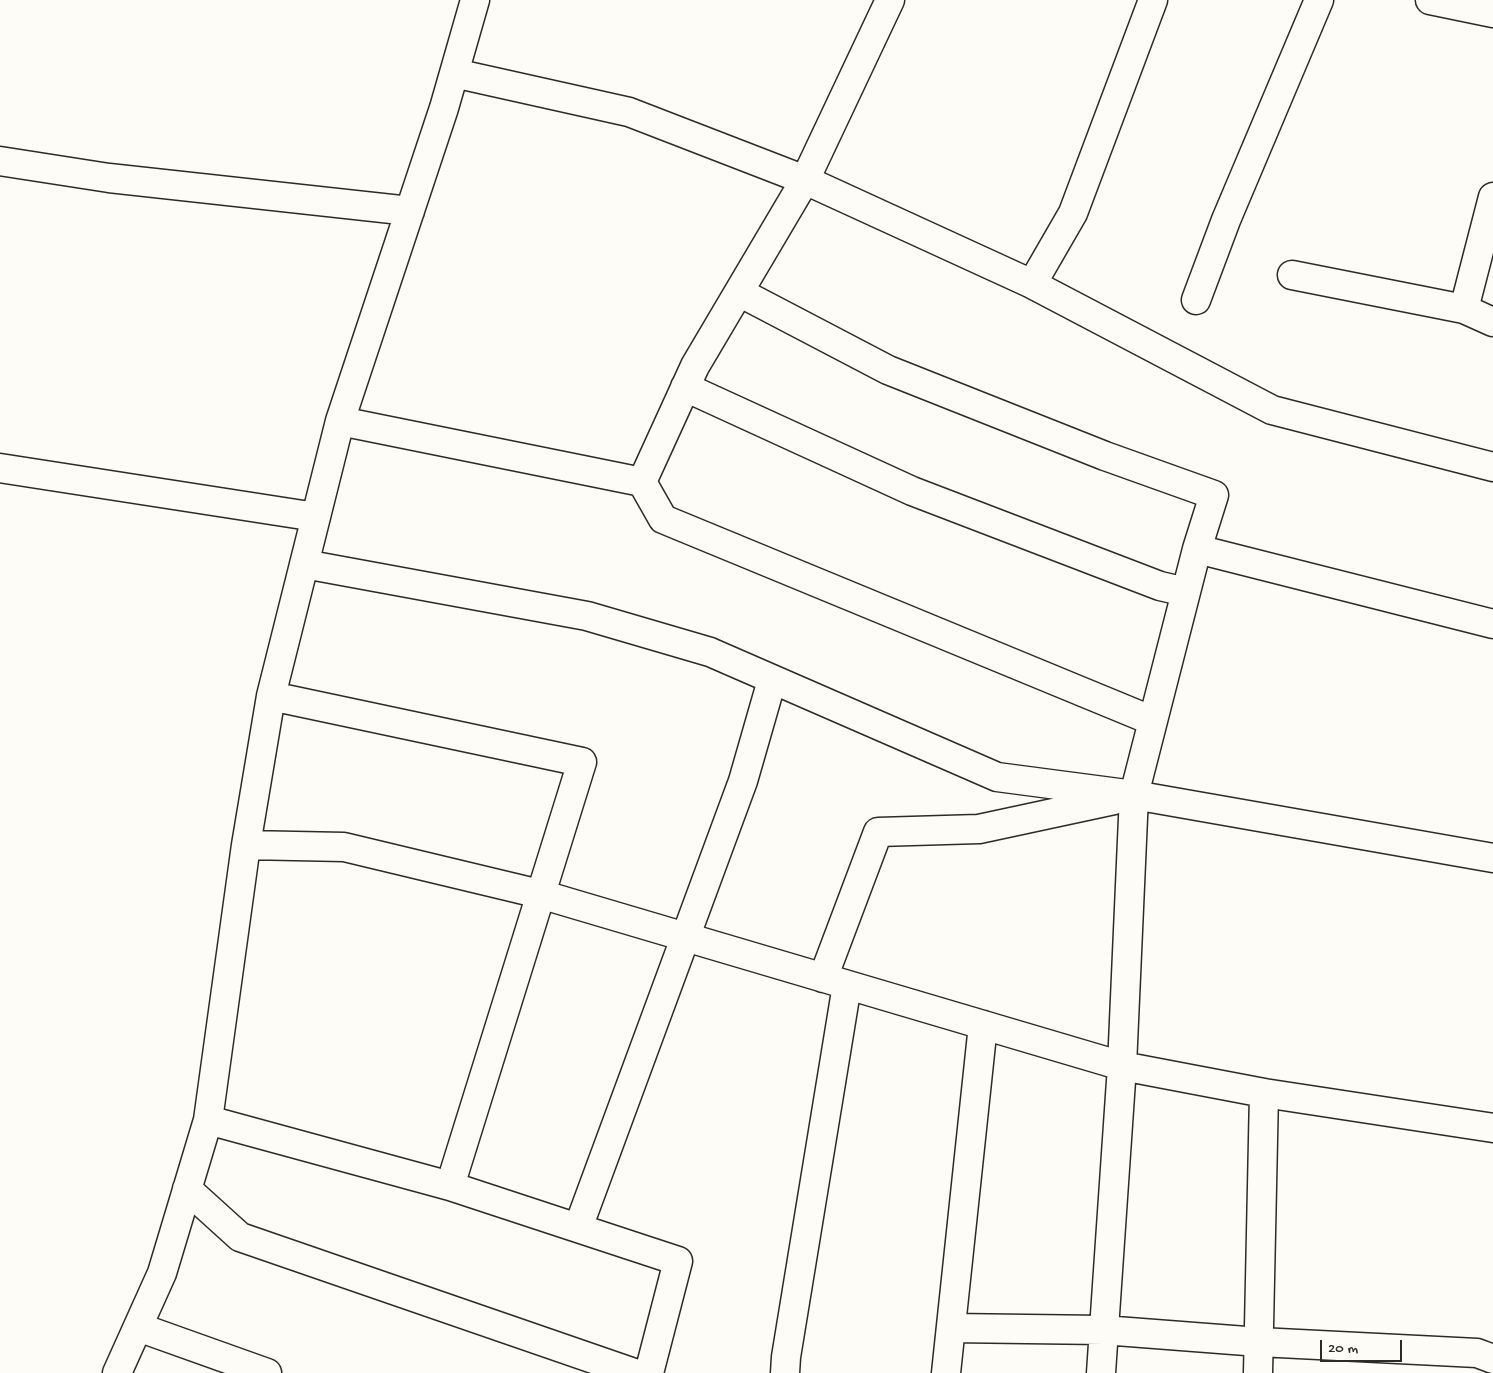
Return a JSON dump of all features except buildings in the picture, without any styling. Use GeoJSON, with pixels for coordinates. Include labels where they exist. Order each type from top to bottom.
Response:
{"type":"FeatureCollection","features":[{"type":"Feature","properties":{"kind":"street"},"geometry":{"type":"LineString","coordinates":[[117,1373],[162,1273],[208,1120],[246,845],[271,696],[340,421],[410,211],[476,0]]}},
{"type":"Feature","properties":{"kind":"street"},"geometry":{"type":"LineString","coordinates":[[642,482],[695,366],[805,180],[890,0]]}},
{"type":"Feature","properties":{"kind":"street"},"geometry":{"type":"LineString","coordinates":[[1032,284],[1074,213],[1153,0]]}},
{"type":"Feature","properties":{"kind":"street"},"geometry":{"type":"LineString","coordinates":[[1196,300],[1226,220],[1319,0]]}},
{"type":"Feature","properties":{"kind":"street"},"geometry":{"type":"LineString","coordinates":[[1430,0],[1493,13]]}},
{"type":"Feature","properties":{"kind":"street"},"geometry":{"type":"LineString","coordinates":[[454,73],[630,112],[805,180],[1032,284],[1272,410],[1493,467]]}},
{"type":"Feature","properties":{"kind":"street"},"geometry":{"type":"LineString","coordinates":[[0,161],[109,178],[410,211]]}},
{"type":"Feature","properties":{"kind":"street"},"geometry":{"type":"LineString","coordinates":[[1464,309],[1493,197]]}},
{"type":"Feature","properties":{"kind":"street"},"geometry":{"type":"LineString","coordinates":[[1292,275],[1464,309],[1493,322]]}},
{"type":"Feature","properties":{"kind":"street"},"geometry":{"type":"LineString","coordinates":[[739,292],[888,370],[1105,456],[1214,495],[1197,549],[1134,795],[1122,1066],[1101,1373]]}},
{"type":"Feature","properties":{"kind":"street"},"geometry":{"type":"LineString","coordinates":[[685,388],[912,491],[1160,586],[1186,592]]}},
{"type":"Feature","properties":{"kind":"street"},"geometry":{"type":"LineString","coordinates":[[340,421],[642,482],[663,519],[1154,721]]}},
{"type":"Feature","properties":{"kind":"street"},"geometry":{"type":"LineString","coordinates":[[0,468],[316,517]]}},
{"type":"Feature","properties":{"kind":"street"},"geometry":{"type":"LineString","coordinates":[[1197,549],[1493,624]]}},
{"type":"Feature","properties":{"kind":"street"},"geometry":{"type":"LineString","coordinates":[[304,564],[587,616],[710,652],[997,777],[1134,795],[1493,858]]}},
{"type":"Feature","properties":{"kind":"street"},"geometry":{"type":"LineString","coordinates":[[578,1228],[743,781],[772,680]]}},
{"type":"Feature","properties":{"kind":"street"},"geometry":{"type":"LineString","coordinates":[[271,696],[582,762],[450,1186]]}},
{"type":"Feature","properties":{"kind":"street"},"geometry":{"type":"LineString","coordinates":[[785,1373],[835,981],[878,832],[979,829],[1134,795]]}},
{"type":"Feature","properties":{"kind":"street"},"geometry":{"type":"LineString","coordinates":[[246,845],[344,847],[540,894],[1122,1066],[1264,1093],[1493,1128]]}},
{"type":"Feature","properties":{"kind":"street"},"geometry":{"type":"LineString","coordinates":[[946,1373],[983,1025]]}},
{"type":"Feature","properties":{"kind":"street"},"geometry":{"type":"LineString","coordinates":[[1258,1373],[1264,1093]]}},
{"type":"Feature","properties":{"kind":"street"},"geometry":{"type":"LineString","coordinates":[[208,1120],[450,1186],[678,1261],[649,1373]]}},
{"type":"Feature","properties":{"kind":"street"},"geometry":{"type":"LineString","coordinates":[[187,1189],[240,1237],[634,1373]]}},
{"type":"Feature","properties":{"kind":"street"},"geometry":{"type":"LineString","coordinates":[[138,1327],[267,1373]]}},
{"type":"Feature","properties":{"kind":"street"},"geometry":{"type":"LineString","coordinates":[[951,1328],[1103,1330],[1259,1342],[1477,1354],[1493,1359]]}}]}
